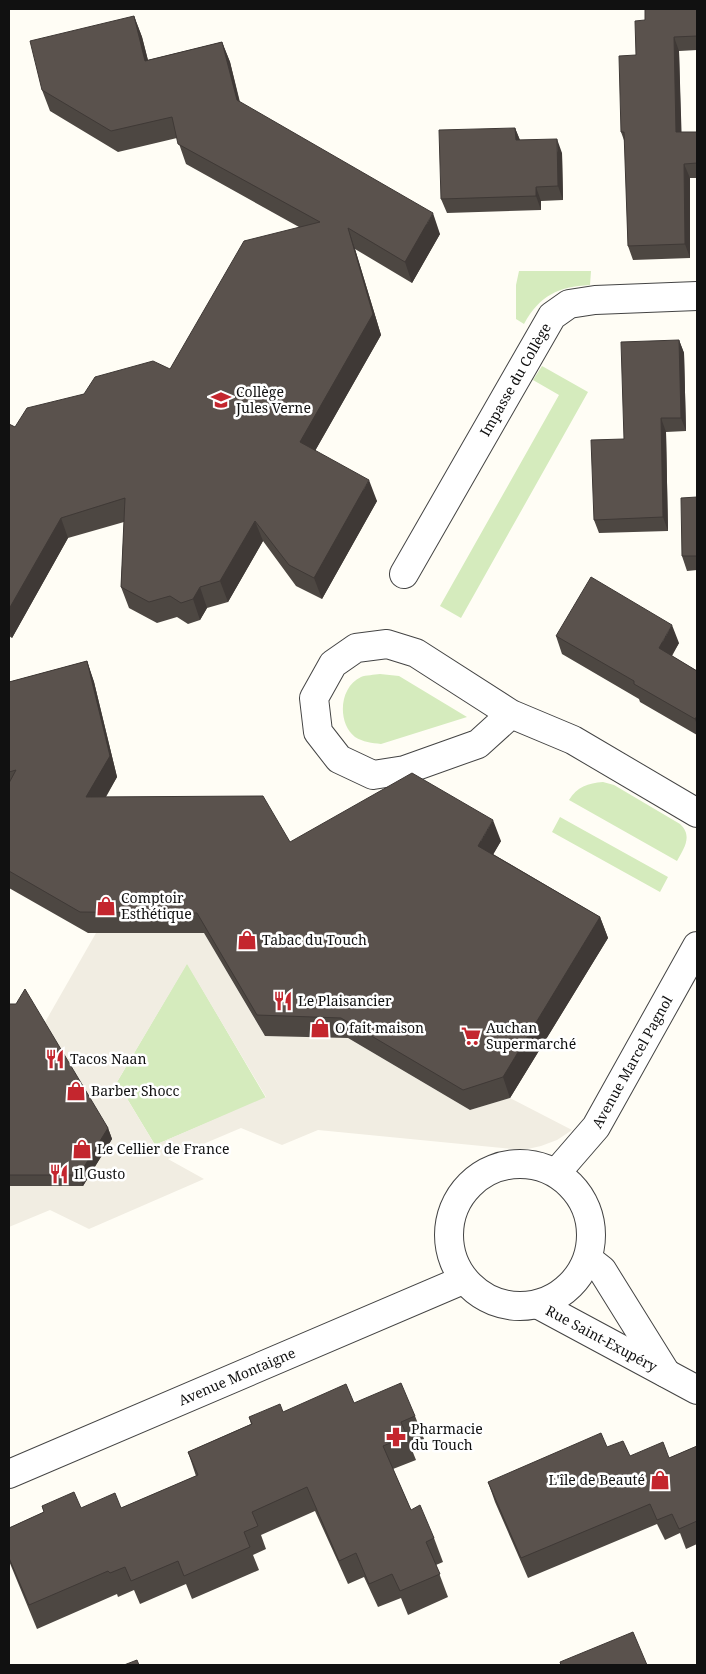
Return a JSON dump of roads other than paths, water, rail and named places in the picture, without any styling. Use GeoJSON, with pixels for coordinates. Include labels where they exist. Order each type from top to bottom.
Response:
{"type":"FeatureCollection","features":[{"type":"Feature","properties":{"kind":"street","name":"Impasse du Collège"},"geometry":{"type":"LineString","coordinates":[[404,574],[552,316],[568,304],[595,300],[697,296]]}},
{"type":"Feature","properties":{"kind":"street"},"geometry":{"type":"LineString","coordinates":[[511,714],[478,744],[405,770],[373,774],[339,759],[318,732],[314,698],[332,664],[356,648],[387,644],[416,653],[511,714],[573,740],[697,813]]}},
{"type":"Feature","properties":{"kind":"street","name":"Avenue Marcel Pagnol"},"geometry":{"type":"LineString","coordinates":[[557,1172],[596,1127],[697,946]]}},
{"type":"Feature","properties":{"kind":"street"},"geometry":{"type":"LineString","coordinates":[[529,1163],[557,1172],[576,1188],[588,1210],[592,1235],[588,1259],[576,1279],[560,1295],[539,1304],[527,1306],[504,1305],[481,1296],[464,1280],[451,1256],[448,1231],[454,1205],[472,1181],[498,1166],[529,1163]]}},
{"type":"Feature","properties":{"kind":"street","name":"Rue Saint-Exupéry"},"geometry":{"type":"LineString","coordinates":[[588,1259],[602,1270],[666,1373]]}},
{"type":"Feature","properties":{"kind":"street","name":"Avenue Montaigne"},"geometry":{"type":"LineString","coordinates":[[9,1474],[464,1280]]}},
{"type":"Feature","properties":{"kind":"street","name":"Rue Saint-Exupéry"},"geometry":{"type":"LineString","coordinates":[[539,1304],[697,1390]]}},
{"type":"Feature","properties":{"kind":"place","name":"Collège Jules Verne"},"geometry":{"type":"Point","coordinates":[221,400]}},
{"type":"Feature","properties":{"kind":"place","name":"Comptoir Esthétique"},"geometry":{"type":"Point","coordinates":[106,906]}},
{"type":"Feature","properties":{"kind":"place","name":"Tabac du Touch"},"geometry":{"type":"Point","coordinates":[247,940]}},
{"type":"Feature","properties":{"kind":"place","name":"Le Plaisancier"},"geometry":{"type":"Point","coordinates":[283,1001]}},
{"type":"Feature","properties":{"kind":"place","name":"O fait maison"},"geometry":{"type":"Point","coordinates":[320,1028]}},
{"type":"Feature","properties":{"kind":"place","name":"Auchan Supermarché"},"geometry":{"type":"Point","coordinates":[471,1036]}},
{"type":"Feature","properties":{"kind":"place","name":"Tacos Naan"},"geometry":{"type":"Point","coordinates":[55,1059]}},
{"type":"Feature","properties":{"kind":"place","name":"Barber Shocc"},"geometry":{"type":"Point","coordinates":[76,1091]}},
{"type":"Feature","properties":{"kind":"place","name":"Le Cellier de France"},"geometry":{"type":"Point","coordinates":[82,1149]}},
{"type":"Feature","properties":{"kind":"place","name":"Il Gusto"},"geometry":{"type":"Point","coordinates":[59,1174]}},
{"type":"Feature","properties":{"kind":"place","name":"Pharmacie du Touch"},"geometry":{"type":"Point","coordinates":[396,1437]}},
{"type":"Feature","properties":{"kind":"place","name":"L'île de Beauté"},"geometry":{"type":"Point","coordinates":[660,1480]}}]}
